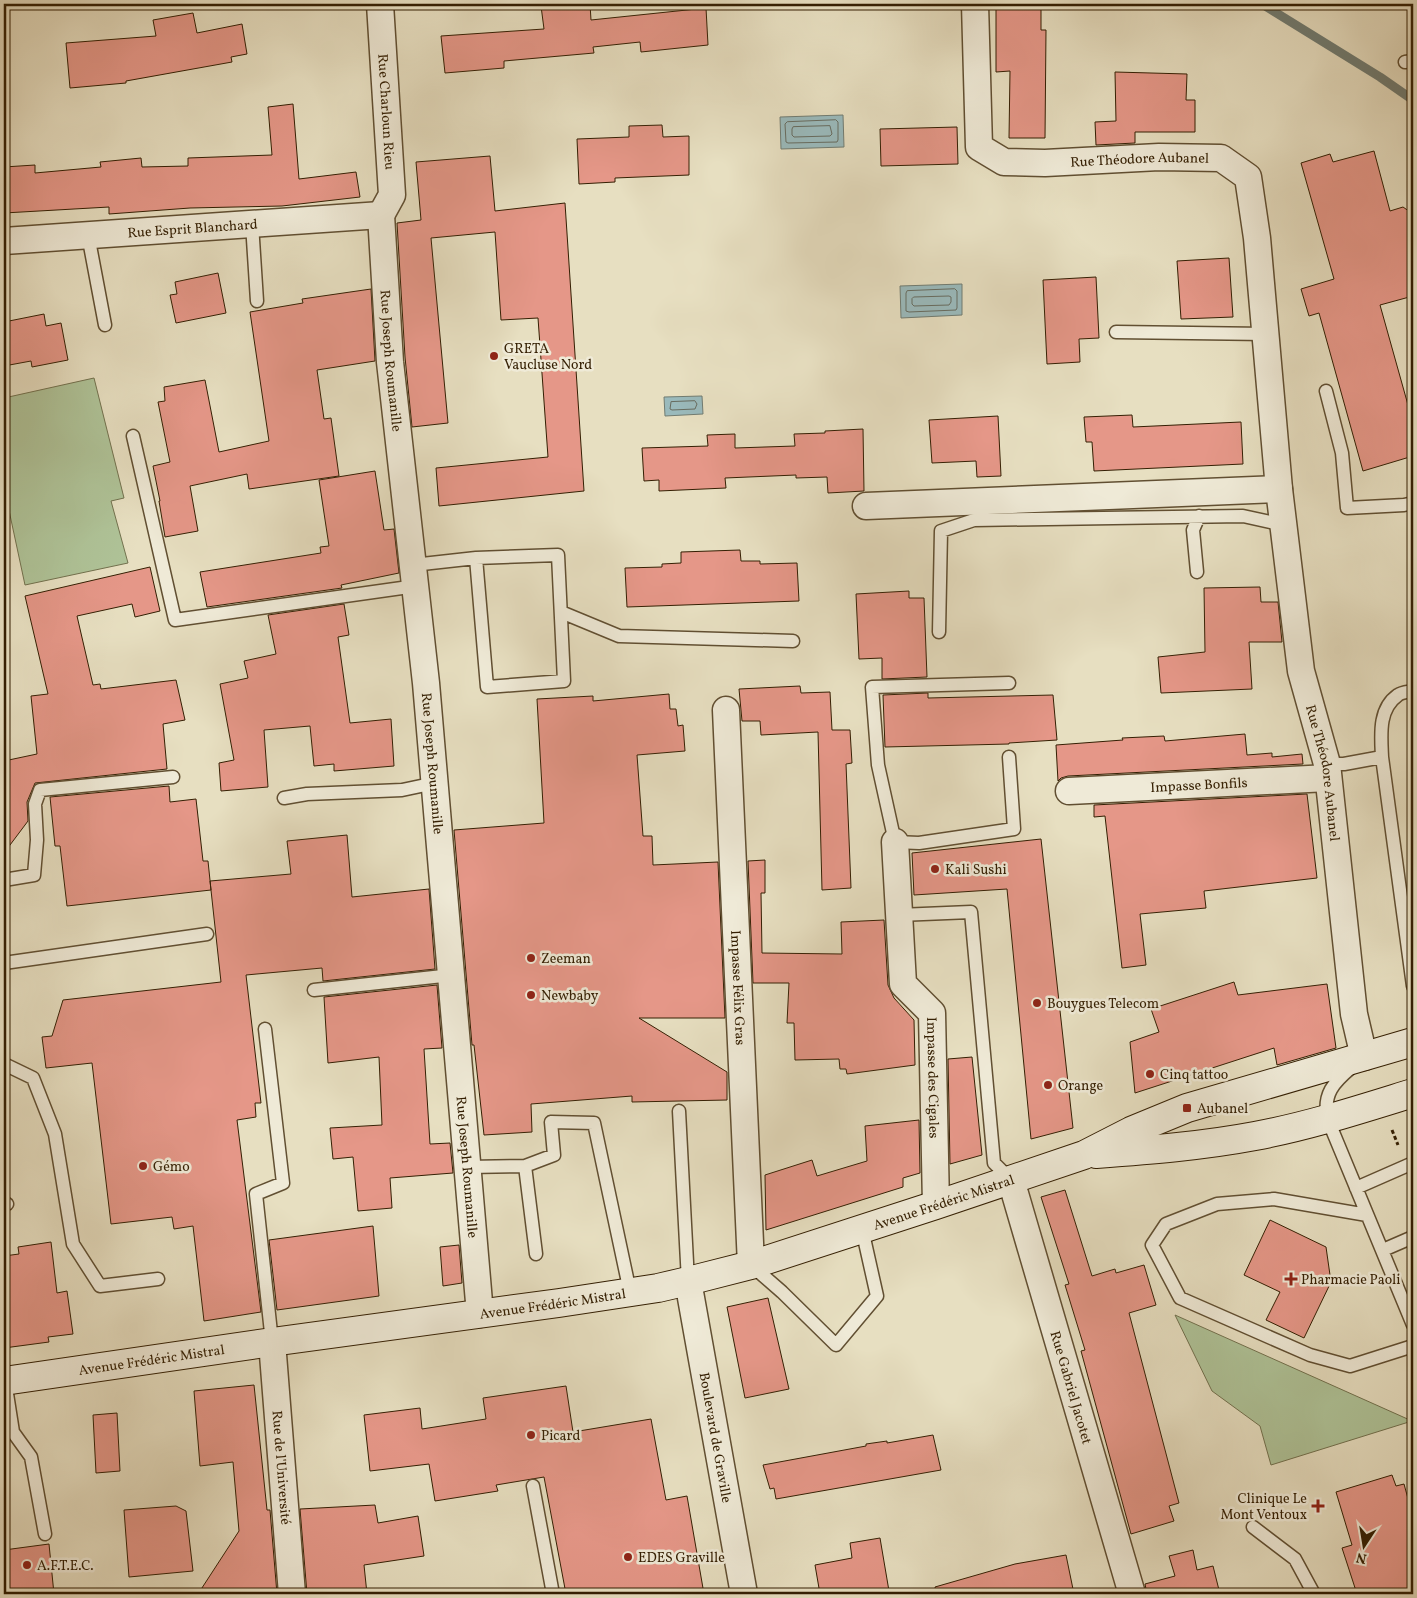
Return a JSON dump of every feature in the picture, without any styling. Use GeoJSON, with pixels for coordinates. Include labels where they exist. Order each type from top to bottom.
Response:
{"type":"FeatureCollection","features":[{"type":"Feature","properties":{"kind":"main road","name":"Avenue Frédéric Mistral"},"geometry":{"type":"LineString","coordinates":[[4,1381],[658,1288],[688,1281],[750,1265],[1084,1155],[1131,1131],[1187,1108],[1413,1042]]}},
{"type":"Feature","properties":{"kind":"main road","name":"Avenue Frédéric Mistral"},"geometry":{"type":"LineString","coordinates":[[1084,1155],[1169,1149],[1254,1136],[1328,1120],[1413,1093]]}},
{"type":"Feature","properties":{"kind":"street","name":"Rue Charloun Rieu"},"geometry":{"type":"LineString","coordinates":[[380,4],[392,195],[381,215]]}},
{"type":"Feature","properties":{"kind":"street","name":"Rue Théodore Aubanel"},"geometry":{"type":"LineString","coordinates":[[975,4],[979,147],[1004,162],[1045,163],[1159,157],[1221,158],[1248,177],[1257,238],[1279,489],[1300,671],[1328,771],[1354,1014],[1364,1057]]}},
{"type":"Feature","properties":{"kind":"street","name":"Rue Esprit Blanchard"},"geometry":{"type":"LineString","coordinates":[[4,241],[381,215]]}},
{"type":"Feature","properties":{"kind":"street","name":"Rue Joseph Roumanille"},"geometry":{"type":"LineString","coordinates":[[381,215],[390,362],[435,783],[480,1314]]}},
{"type":"Feature","properties":{"kind":"street"},"geometry":{"type":"LineString","coordinates":[[866,506],[1279,489]]}},
{"type":"Feature","properties":{"kind":"street","name":"Impasse Félix Gras"},"geometry":{"type":"LineString","coordinates":[[726,710],[750,1265]]}},
{"type":"Feature","properties":{"kind":"street","name":"Impasse Bonfils"},"geometry":{"type":"LineString","coordinates":[[1069,791],[1328,771]]}},
{"type":"Feature","properties":{"kind":"street","name":"Impasse des Cigales"},"geometry":{"type":"LineString","coordinates":[[896,842],[902,984],[932,1013],[936,1205]]}},
{"type":"Feature","properties":{"kind":"street","name":"Rue Gabriel Jacotet"},"geometry":{"type":"LineString","coordinates":[[1011,1180],[1132,1594]]}},
{"type":"Feature","properties":{"kind":"street","name":"Boulevard de Graville"},"geometry":{"type":"LineString","coordinates":[[688,1281],[744,1594]]}},
{"type":"Feature","properties":{"kind":"street","name":"Rue de l'Université"},"geometry":{"type":"LineString","coordinates":[[272,1342],[292,1594]]}},
{"type":"Feature","properties":{"kind":"lane"},"geometry":{"type":"LineString","coordinates":[[252,224],[256,301]]}},
{"type":"Feature","properties":{"kind":"lane"},"geometry":{"type":"LineString","coordinates":[[88,235],[105,325]]}},
{"type":"Feature","properties":{"kind":"lane"},"geometry":{"type":"LineString","coordinates":[[1116,332],[1266,334]]}},
{"type":"Feature","properties":{"kind":"lane"},"geometry":{"type":"LineString","coordinates":[[1326,390],[1342,454],[1348,508],[1413,503]]}},
{"type":"Feature","properties":{"kind":"lane"},"geometry":{"type":"LineString","coordinates":[[133,436],[175,620],[414,575],[476,558],[558,556],[564,681],[487,686],[476,558]]}},
{"type":"Feature","properties":{"kind":"lane"},"geometry":{"type":"LineString","coordinates":[[1197,572],[1193,530],[1199,516]]}},
{"type":"Feature","properties":{"kind":"lane"},"geometry":{"type":"LineString","coordinates":[[940,632],[941,531],[974,520],[1243,516],[1284,526]]}},
{"type":"Feature","properties":{"kind":"lane"},"geometry":{"type":"LineString","coordinates":[[561,612],[619,636],[793,641]]}},
{"type":"Feature","properties":{"kind":"lane"},"geometry":{"type":"LineString","coordinates":[[1009,683],[872,687],[878,765],[896,842],[919,843],[1014,829],[1009,756]]}},
{"type":"Feature","properties":{"kind":"lane"},"geometry":{"type":"LineString","coordinates":[[1413,691],[1399,693],[1387,706],[1381,727],[1382,757],[1413,986]]}},
{"type":"Feature","properties":{"kind":"lane"},"geometry":{"type":"LineString","coordinates":[[1328,771],[1344,764],[1382,757]]}},
{"type":"Feature","properties":{"kind":"lane"},"geometry":{"type":"LineString","coordinates":[[4,880],[34,875],[37,840],[35,804],[40,790],[173,777]]}},
{"type":"Feature","properties":{"kind":"lane"},"geometry":{"type":"LineString","coordinates":[[284,798],[307,794],[402,790],[435,783]]}},
{"type":"Feature","properties":{"kind":"lane"},"geometry":{"type":"LineString","coordinates":[[899,915],[971,912],[994,1163],[1011,1180]]}},
{"type":"Feature","properties":{"kind":"lane"},"geometry":{"type":"LineString","coordinates":[[4,963],[207,934]]}},
{"type":"Feature","properties":{"kind":"lane"},"geometry":{"type":"LineString","coordinates":[[314,990],[452,975]]}},
{"type":"Feature","properties":{"kind":"lane"},"geometry":{"type":"LineString","coordinates":[[265,1029],[283,1183],[256,1194],[272,1342]]}},
{"type":"Feature","properties":{"kind":"lane"},"geometry":{"type":"LineString","coordinates":[[1364,1057],[1337,1080],[1329,1093],[1326,1108],[1328,1120],[1367,1215],[1410,1310],[1413,1325]]}},
{"type":"Feature","properties":{"kind":"lane"},"geometry":{"type":"LineString","coordinates":[[4,1064],[33,1078],[55,1134],[72,1244],[100,1286],[158,1279]]}},
{"type":"Feature","properties":{"kind":"lane"},"geometry":{"type":"LineString","coordinates":[[679,1111],[688,1281]]}},
{"type":"Feature","properties":{"kind":"lane"},"geometry":{"type":"LineString","coordinates":[[468,1167],[526,1166],[554,1155],[551,1122],[594,1123],[630,1292]]}},
{"type":"Feature","properties":{"kind":"lane"},"geometry":{"type":"LineString","coordinates":[[1356,1188],[1413,1163]]}},
{"type":"Feature","properties":{"kind":"lane"},"geometry":{"type":"LineString","coordinates":[[526,1166],[536,1254]]}},
{"type":"Feature","properties":{"kind":"lane"},"geometry":{"type":"LineString","coordinates":[[1367,1215],[1274,1200],[1217,1204],[1166,1224],[1152,1245],[1180,1298],[1310,1355],[1350,1366],[1413,1346]]}},
{"type":"Feature","properties":{"kind":"lane"},"geometry":{"type":"LineString","coordinates":[[750,1265],[782,1292],[836,1346],[876,1296],[862,1229]]}},
{"type":"Feature","properties":{"kind":"lane"},"geometry":{"type":"LineString","coordinates":[[1383,1250],[1413,1237]]}},
{"type":"Feature","properties":{"kind":"lane"},"geometry":{"type":"LineString","coordinates":[[4,1381],[13,1432],[31,1457],[46,1534]]}},
{"type":"Feature","properties":{"kind":"lane"},"geometry":{"type":"LineString","coordinates":[[533,1486],[553,1594]]}},
{"type":"Feature","properties":{"kind":"lane"},"geometry":{"type":"LineString","coordinates":[[1254,1527],[1295,1559],[1314,1594]]}},
{"type":"Feature","properties":{"kind":"green space"},"geometry":{"type":"Polygon","coordinates":[[[94,378],[124,498],[111,501],[128,563],[25,585],[4,487],[4,398],[94,378]]]}},
{"type":"Feature","properties":{"kind":"green space"},"geometry":{"type":"Polygon","coordinates":[[[1175,1315],[1412,1421],[1271,1465],[1260,1426],[1212,1391],[1175,1315]]]}},
{"type":"Feature","properties":{"kind":"water"},"geometry":{"type":"Polygon","coordinates":[[[843,115],[844,147],[781,149],[780,117],[843,115]]]}},
{"type":"Feature","properties":{"kind":"water"},"geometry":{"type":"Polygon","coordinates":[[[962,284],[962,315],[901,318],[900,286],[962,284]]]}},
{"type":"Feature","properties":{"kind":"water"},"geometry":{"type":"Polygon","coordinates":[[[702,396],[703,414],[665,416],[664,397],[702,396]]]}},
{"type":"Feature","properties":{"kind":"building"},"geometry":{"type":"Polygon","coordinates":[[[590,4],[591,20],[706,8],[708,45],[641,52],[640,42],[593,47],[594,53],[504,61],[504,68],[445,73],[441,36],[544,29],[541,6],[590,4]]]}},
{"type":"Feature","properties":{"kind":"building"},"geometry":{"type":"Polygon","coordinates":[[[996,4],[1041,4],[1041,30],[1046,30],[1045,138],[1009,138],[1010,71],[996,72],[996,4]]]}},
{"type":"Feature","properties":{"kind":"building"},"geometry":{"type":"Polygon","coordinates":[[[193,13],[197,33],[242,24],[247,54],[231,57],[232,62],[126,81],[126,83],[70,88],[66,43],[156,36],[153,20],[193,13]]]}},
{"type":"Feature","properties":{"kind":"building"},"geometry":{"type":"Polygon","coordinates":[[[1115,72],[1187,74],[1186,100],[1195,100],[1195,132],[1135,132],[1135,143],[1096,145],[1095,122],[1116,121],[1115,72]]]}},
{"type":"Feature","properties":{"kind":"building"},"geometry":{"type":"Polygon","coordinates":[[[293,104],[299,179],[356,172],[360,197],[282,206],[190,208],[109,214],[109,207],[4,213],[4,167],[35,165],[35,173],[101,167],[100,162],[141,158],[142,167],[188,166],[188,158],[272,155],[268,107],[293,104]]]}},
{"type":"Feature","properties":{"kind":"building"},"geometry":{"type":"Polygon","coordinates":[[[662,125],[663,137],[689,136],[689,175],[615,178],[615,182],[579,184],[577,139],[629,137],[629,126],[662,125]]]}},
{"type":"Feature","properties":{"kind":"building"},"geometry":{"type":"Polygon","coordinates":[[[957,127],[958,164],[881,166],[880,129],[957,127]]]}},
{"type":"Feature","properties":{"kind":"building"},"geometry":{"type":"Polygon","coordinates":[[[1374,151],[1390,211],[1403,207],[1413,214],[1413,296],[1380,305],[1408,405],[1413,404],[1413,456],[1363,471],[1319,313],[1309,316],[1301,289],[1334,279],[1301,163],[1330,154],[1333,162],[1374,151]]]}},
{"type":"Feature","properties":{"kind":"building"},"geometry":{"type":"Polygon","coordinates":[[[490,156],[495,211],[565,203],[584,491],[439,506],[436,468],[548,457],[538,318],[501,320],[495,232],[431,238],[448,423],[412,427],[405,357],[397,223],[421,220],[416,162],[490,156]]]}},
{"type":"Feature","properties":{"kind":"building"},"geometry":{"type":"Polygon","coordinates":[[[1229,258],[1233,317],[1181,319],[1177,261],[1229,258]]]}},
{"type":"Feature","properties":{"kind":"building"},"geometry":{"type":"Polygon","coordinates":[[[218,273],[226,313],[176,323],[170,295],[177,294],[175,282],[218,273]]]}},
{"type":"Feature","properties":{"kind":"building"},"geometry":{"type":"Polygon","coordinates":[[[1096,277],[1099,338],[1079,339],[1080,362],[1047,364],[1043,280],[1096,277]]]}},
{"type":"Feature","properties":{"kind":"building"},"geometry":{"type":"Polygon","coordinates":[[[371,289],[375,361],[317,370],[324,419],[331,418],[339,476],[249,489],[247,474],[190,486],[198,531],[165,537],[153,466],[170,462],[158,402],[165,401],[164,387],[205,380],[219,452],[269,441],[250,312],[303,303],[302,299],[371,289]]]}},
{"type":"Feature","properties":{"kind":"building"},"geometry":{"type":"Polygon","coordinates":[[[44,314],[46,326],[61,323],[68,360],[32,367],[31,361],[4,366],[4,322],[44,314]]]}},
{"type":"Feature","properties":{"kind":"building"},"geometry":{"type":"Polygon","coordinates":[[[1132,415],[1133,427],[1241,422],[1243,464],[1094,471],[1092,442],[1086,442],[1084,417],[1132,415]]]}},
{"type":"Feature","properties":{"kind":"building"},"geometry":{"type":"Polygon","coordinates":[[[998,416],[1001,476],[977,477],[976,461],[932,463],[929,420],[998,416]]]}},
{"type":"Feature","properties":{"kind":"building"},"geometry":{"type":"Polygon","coordinates":[[[863,429],[864,491],[828,493],[827,477],[796,478],[796,475],[725,478],[726,488],[659,491],[659,480],[644,481],[642,448],[708,446],[707,435],[735,434],[735,448],[795,446],[794,434],[863,429]]]}},
{"type":"Feature","properties":{"kind":"building"},"geometry":{"type":"Polygon","coordinates":[[[375,471],[384,530],[394,529],[399,573],[341,585],[342,588],[207,607],[200,572],[321,553],[320,547],[329,546],[319,480],[375,471]]]}},
{"type":"Feature","properties":{"kind":"building"},"geometry":{"type":"Polygon","coordinates":[[[740,550],[741,561],[760,561],[760,564],[797,563],[799,601],[627,607],[625,568],[662,567],[662,564],[681,563],[681,552],[740,550]]]}},
{"type":"Feature","properties":{"kind":"building"},"geometry":{"type":"Polygon","coordinates":[[[150,567],[160,611],[135,617],[132,604],[77,616],[93,685],[100,684],[101,689],[176,680],[185,720],[163,724],[167,769],[35,783],[27,802],[28,821],[4,853],[4,761],[37,754],[31,696],[48,694],[25,596],[150,567]]]}},
{"type":"Feature","properties":{"kind":"building"},"geometry":{"type":"Polygon","coordinates":[[[1260,587],[1261,602],[1278,602],[1282,642],[1249,642],[1252,689],[1161,693],[1158,657],[1205,652],[1204,588],[1260,587]]]}},
{"type":"Feature","properties":{"kind":"building"},"geometry":{"type":"Polygon","coordinates":[[[909,591],[909,598],[924,598],[927,677],[882,679],[882,658],[859,659],[856,594],[909,591]]]}},
{"type":"Feature","properties":{"kind":"building"},"geometry":{"type":"Polygon","coordinates":[[[344,604],[349,635],[338,637],[350,723],[391,719],[394,766],[334,771],[334,764],[314,766],[310,726],[264,730],[268,787],[221,791],[219,763],[234,760],[220,684],[248,678],[244,661],[276,654],[268,615],[344,604]]]}},
{"type":"Feature","properties":{"kind":"building"},"geometry":{"type":"Polygon","coordinates":[[[800,686],[801,693],[830,692],[832,730],[850,730],[852,763],[846,764],[851,888],[822,890],[818,732],[761,735],[760,721],[742,721],[739,689],[800,686]]]}},
{"type":"Feature","properties":{"kind":"building"},"geometry":{"type":"Polygon","coordinates":[[[928,693],[928,698],[1053,695],[1057,740],[1009,744],[885,747],[883,695],[928,693]]]}},
{"type":"Feature","properties":{"kind":"building"},"geometry":{"type":"Polygon","coordinates":[[[669,694],[670,709],[676,709],[678,726],[683,725],[685,751],[637,755],[643,836],[652,836],[653,865],[718,862],[725,1018],[639,1018],[727,1072],[727,1100],[632,1102],[632,1096],[531,1104],[532,1132],[484,1135],[474,1045],[472,1045],[454,830],[544,823],[537,699],[593,696],[593,701],[669,694]]]}},
{"type":"Feature","properties":{"kind":"building"},"geometry":{"type":"Polygon","coordinates":[[[1245,734],[1247,755],[1272,753],[1272,757],[1302,754],[1303,764],[1068,776],[1058,781],[1056,745],[1123,740],[1122,738],[1164,736],[1165,741],[1245,734]]]}},
{"type":"Feature","properties":{"kind":"building"},"geometry":{"type":"Polygon","coordinates":[[[169,786],[170,802],[196,799],[203,861],[208,861],[211,890],[67,906],[60,846],[55,846],[50,797],[169,786]]]}},
{"type":"Feature","properties":{"kind":"building"},"geometry":{"type":"Polygon","coordinates":[[[1307,794],[1317,878],[1204,891],[1206,908],[1140,914],[1146,965],[1122,968],[1105,816],[1094,817],[1094,805],[1307,794]]]}},
{"type":"Feature","properties":{"kind":"building"},"geometry":{"type":"Polygon","coordinates":[[[347,835],[352,897],[429,889],[435,969],[323,981],[322,968],[246,975],[261,1103],[255,1103],[256,1117],[237,1120],[261,1312],[204,1321],[193,1226],[174,1229],[172,1217],[111,1224],[92,1063],[46,1068],[42,1037],[52,1036],[63,1000],[221,982],[210,881],[291,874],[287,841],[347,835]]]}},
{"type":"Feature","properties":{"kind":"building"},"geometry":{"type":"Polygon","coordinates":[[[1041,839],[1073,1128],[1031,1139],[1007,889],[914,895],[912,853],[1041,839]]]}},
{"type":"Feature","properties":{"kind":"building"},"geometry":{"type":"Polygon","coordinates":[[[765,860],[765,893],[761,893],[762,953],[842,954],[841,922],[884,920],[888,985],[894,998],[914,1020],[915,1065],[847,1074],[846,1069],[840,1069],[839,1059],[795,1060],[794,1023],[787,1023],[789,983],[753,983],[748,861],[765,860]]]}},
{"type":"Feature","properties":{"kind":"building"},"geometry":{"type":"Polygon","coordinates":[[[1234,982],[1238,995],[1327,984],[1336,1048],[1277,1065],[1274,1048],[1135,1093],[1130,1042],[1159,1032],[1151,1009],[1234,982]]]}},
{"type":"Feature","properties":{"kind":"building"},"geometry":{"type":"Polygon","coordinates":[[[437,985],[442,1048],[424,1049],[430,1144],[450,1143],[453,1173],[390,1178],[392,1208],[358,1211],[353,1157],[333,1159],[330,1128],[382,1125],[379,1057],[328,1063],[324,997],[437,985]]]}},
{"type":"Feature","properties":{"kind":"building"},"geometry":{"type":"Polygon","coordinates":[[[972,1057],[982,1155],[950,1164],[948,1059],[972,1057]]]}},
{"type":"Feature","properties":{"kind":"building"},"geometry":{"type":"Polygon","coordinates":[[[919,1120],[920,1173],[903,1178],[903,1187],[766,1230],[765,1175],[812,1160],[817,1176],[867,1161],[865,1126],[919,1120]]]}},
{"type":"Feature","properties":{"kind":"building"},"geometry":{"type":"Polygon","coordinates":[[[1065,1190],[1092,1276],[1115,1269],[1116,1273],[1144,1265],[1156,1305],[1129,1313],[1179,1503],[1169,1506],[1174,1521],[1131,1534],[1081,1351],[1085,1350],[1065,1285],[1069,1284],[1041,1197],[1065,1190]]]}},
{"type":"Feature","properties":{"kind":"building","name":"Pharmacie Paoli"},"geometry":{"type":"Polygon","coordinates":[[[1270,1220],[1326,1247],[1331,1282],[1304,1338],[1266,1320],[1280,1292],[1244,1275],[1270,1220]]]}},
{"type":"Feature","properties":{"kind":"building"},"geometry":{"type":"Polygon","coordinates":[[[373,1226],[379,1296],[277,1310],[269,1240],[373,1226]]]}},
{"type":"Feature","properties":{"kind":"building"},"geometry":{"type":"Polygon","coordinates":[[[51,1242],[57,1293],[67,1291],[73,1334],[48,1337],[49,1342],[4,1348],[4,1256],[19,1254],[18,1247],[51,1242]]]}},
{"type":"Feature","properties":{"kind":"building"},"geometry":{"type":"Polygon","coordinates":[[[459,1245],[462,1283],[443,1286],[440,1247],[459,1245]]]}},
{"type":"Feature","properties":{"kind":"building"},"geometry":{"type":"Polygon","coordinates":[[[768,1298],[789,1389],[745,1398],[727,1307],[768,1298]]]}},
{"type":"Feature","properties":{"kind":"building"},"geometry":{"type":"Polygon","coordinates":[[[254,1385],[267,1510],[270,1510],[277,1594],[198,1594],[239,1531],[233,1462],[200,1466],[194,1391],[254,1385]]]}},
{"type":"Feature","properties":{"kind":"building"},"geometry":{"type":"Polygon","coordinates":[[[566,1386],[573,1432],[651,1419],[666,1500],[687,1496],[704,1594],[566,1594],[544,1477],[496,1485],[498,1491],[435,1501],[429,1464],[370,1471],[364,1415],[420,1408],[422,1429],[486,1419],[483,1398],[566,1386]]]}},
{"type":"Feature","properties":{"kind":"building"},"geometry":{"type":"Polygon","coordinates":[[[117,1413],[120,1471],[96,1473],[93,1415],[117,1413]]]}},
{"type":"Feature","properties":{"kind":"building"},"geometry":{"type":"Polygon","coordinates":[[[933,1435],[941,1470],[776,1499],[774,1488],[770,1489],[763,1465],[866,1446],[866,1444],[887,1441],[887,1443],[933,1435]]]}},
{"type":"Feature","properties":{"kind":"building"},"geometry":{"type":"Polygon","coordinates":[[[1392,1475],[1396,1486],[1404,1484],[1413,1517],[1413,1594],[1357,1594],[1342,1548],[1352,1545],[1336,1492],[1392,1475]]]}},
{"type":"Feature","properties":{"kind":"building"},"geometry":{"type":"Polygon","coordinates":[[[375,1505],[378,1523],[418,1516],[424,1556],[364,1565],[367,1594],[307,1594],[300,1509],[375,1505]]]}},
{"type":"Feature","properties":{"kind":"building"},"geometry":{"type":"Polygon","coordinates":[[[176,1506],[186,1511],[193,1571],[129,1577],[124,1510],[176,1506]]]}},
{"type":"Feature","properties":{"kind":"building"},"geometry":{"type":"Polygon","coordinates":[[[880,1538],[889,1591],[869,1594],[820,1594],[815,1565],[852,1558],[850,1543],[880,1538]]]}},
{"type":"Feature","properties":{"kind":"building","name":"A.F.T.E.C."},"geometry":{"type":"Polygon","coordinates":[[[49,1544],[54,1594],[4,1594],[4,1550],[49,1544]]]}},
{"type":"Feature","properties":{"kind":"building"},"geometry":{"type":"Polygon","coordinates":[[[1193,1550],[1197,1570],[1213,1566],[1220,1594],[1147,1594],[1145,1584],[1175,1576],[1169,1556],[1193,1550]]]}},
{"type":"Feature","properties":{"kind":"building"},"geometry":{"type":"Polygon","coordinates":[[[1066,1555],[1074,1594],[936,1594],[935,1587],[1015,1564],[1066,1555]]]}},
{"type":"Feature","properties":{"kind":"waterway"},"geometry":{"type":"LineString","coordinates":[[1262,4],[1380,77],[1413,100]]}},
{"type":"Feature","properties":{"kind":"place","name":"GRETA Vaucluse Nord"},"geometry":{"type":"Point","coordinates":[494,356]}},
{"type":"Feature","properties":{"kind":"place","name":"Kali Sushi"},"geometry":{"type":"Point","coordinates":[935,869]}},
{"type":"Feature","properties":{"kind":"place","name":"Zeeman"},"geometry":{"type":"Point","coordinates":[531,958]}},
{"type":"Feature","properties":{"kind":"place","name":"Newbaby"},"geometry":{"type":"Point","coordinates":[531,995]}},
{"type":"Feature","properties":{"kind":"place","name":"Bouygues Telecom"},"geometry":{"type":"Point","coordinates":[1037,1003]}},
{"type":"Feature","properties":{"kind":"place","name":"Cinq tattoo"},"geometry":{"type":"Point","coordinates":[1150,1074]}},
{"type":"Feature","properties":{"kind":"place","name":"Orange"},"geometry":{"type":"Point","coordinates":[1048,1085]}},
{"type":"Feature","properties":{"kind":"place","name":"Aubanel"},"geometry":{"type":"Point","coordinates":[1187,1108]}},
{"type":"Feature","properties":{"kind":"place","name":"Gémo"},"geometry":{"type":"Point","coordinates":[143,1166]}},
{"type":"Feature","properties":{"kind":"place","name":"Pharmacie Paoli"},"geometry":{"type":"Point","coordinates":[1291,1279]}},
{"type":"Feature","properties":{"kind":"place","name":"Picard"},"geometry":{"type":"Point","coordinates":[531,1435]}},
{"type":"Feature","properties":{"kind":"place","name":"Clinique Le Mont Ventoux"},"geometry":{"type":"Point","coordinates":[1318,1506]}},
{"type":"Feature","properties":{"kind":"place","name":"EDES Graville"},"geometry":{"type":"Point","coordinates":[628,1557]}},
{"type":"Feature","properties":{"kind":"place","name":"A.F.T.E.C."},"geometry":{"type":"Point","coordinates":[27,1565]}}]}
